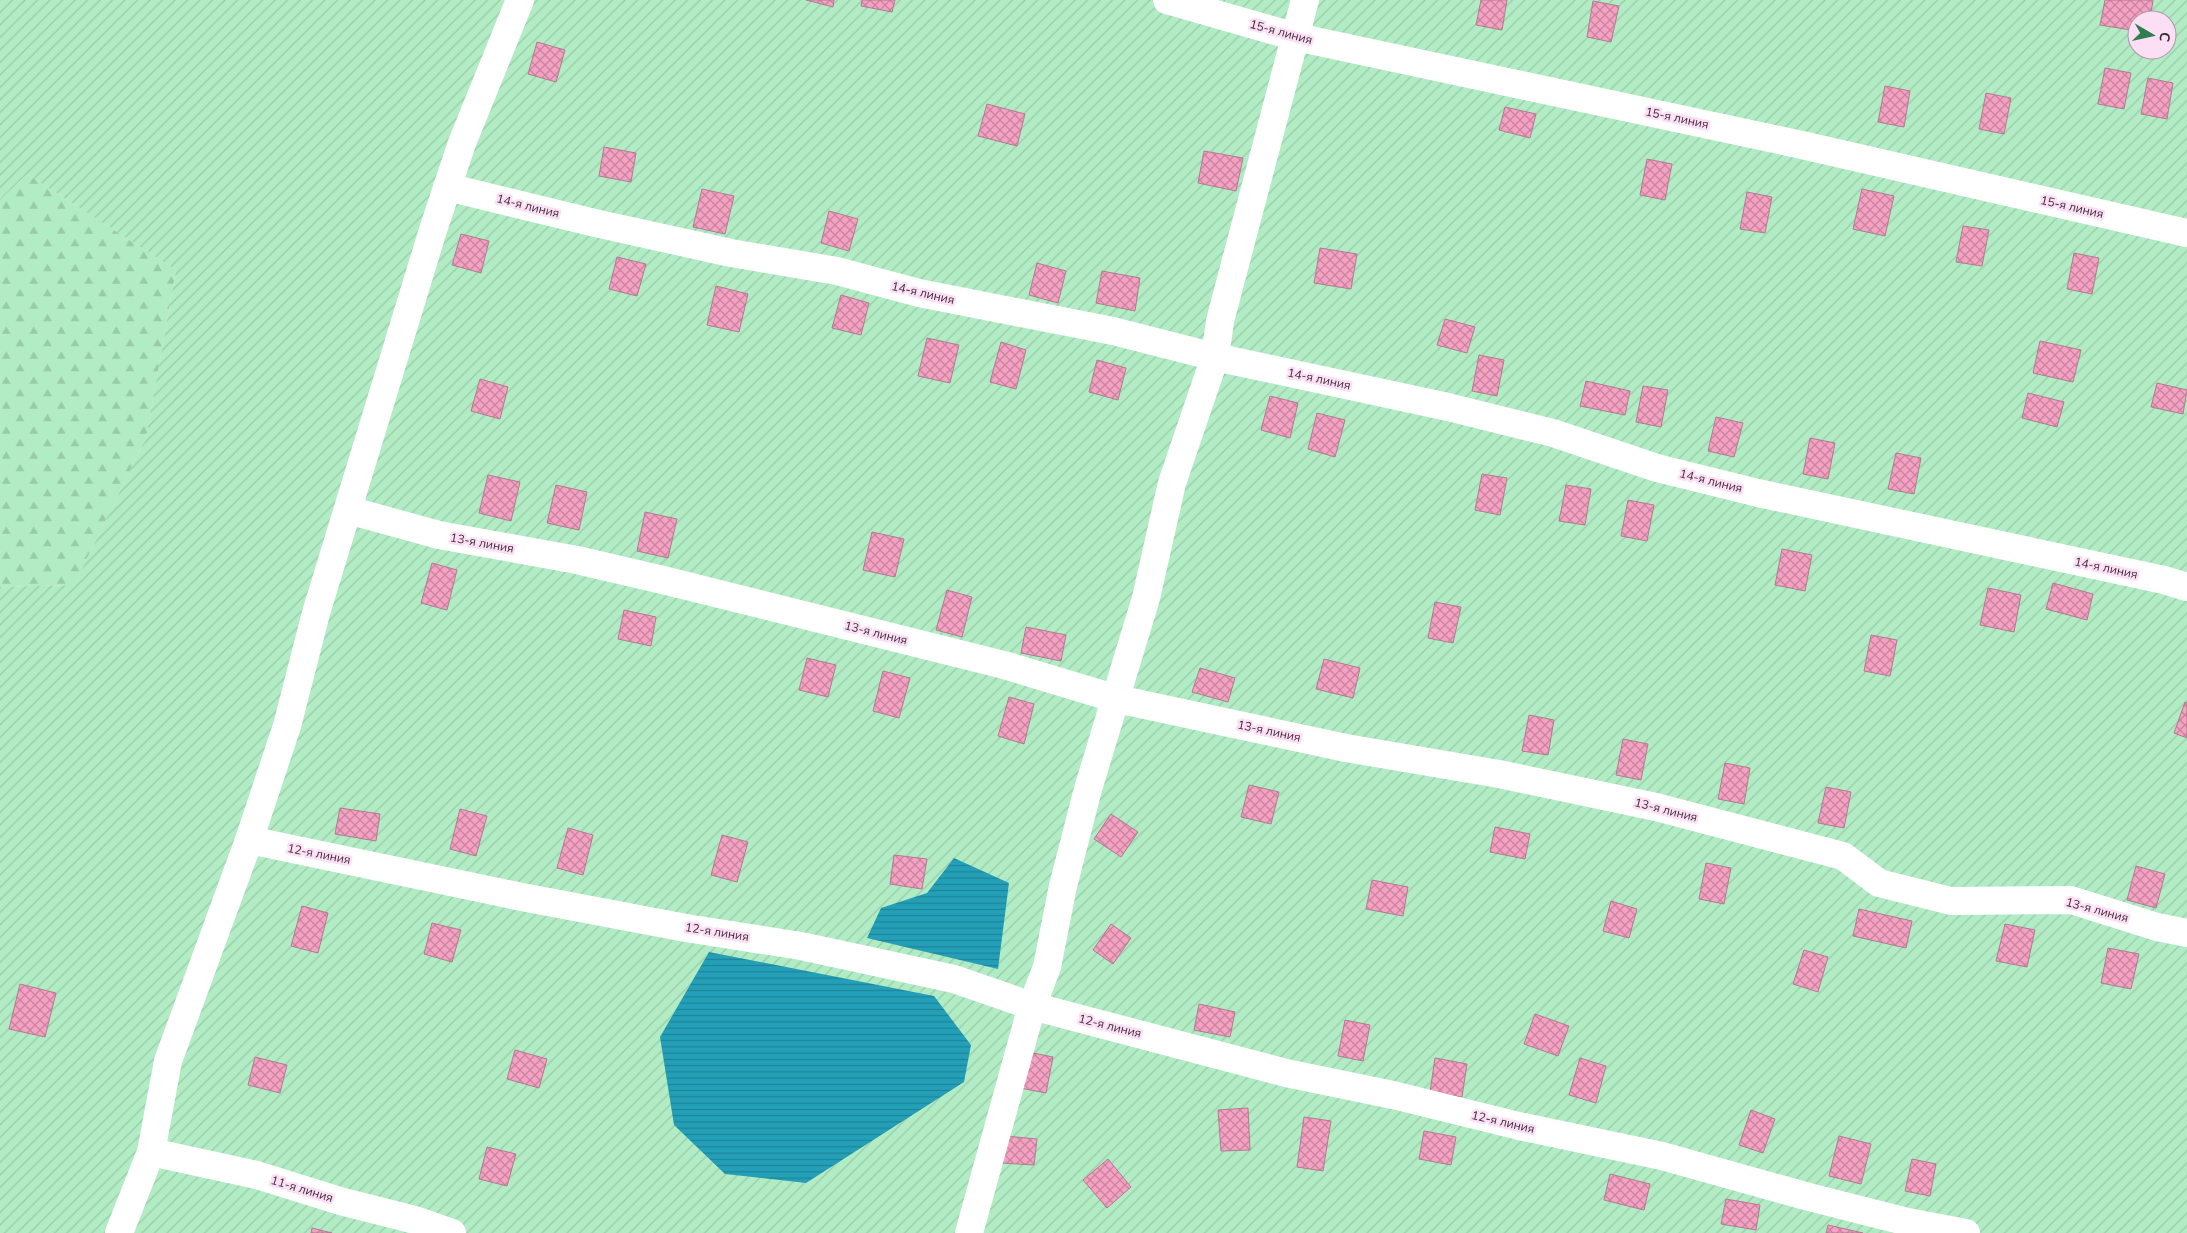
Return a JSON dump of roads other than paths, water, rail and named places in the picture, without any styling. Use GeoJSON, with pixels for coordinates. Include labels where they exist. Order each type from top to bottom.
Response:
{"type":"FeatureCollection","features":[{"type":"Feature","properties":{"kind":"street"},"geometry":{"type":"LineString","coordinates":[[119,1233],[151,1152],[168,1061],[249,840],[287,726],[316,613],[447,186],[462,143],[520,0]]}},
{"type":"Feature","properties":{"kind":"street","name":"15-я линия"},"geometry":{"type":"LineString","coordinates":[[1167,0],[1296,37],[1802,145],[2187,233]]}},
{"type":"Feature","properties":{"kind":"street"},"geometry":{"type":"LineString","coordinates":[[969,1233],[1032,1006],[1047,967],[1063,886],[1080,818],[1146,598],[1172,483],[1215,357],[1220,321],[1305,0]]}},
{"type":"Feature","properties":{"kind":"street","name":"14-я линия"},"geometry":{"type":"LineString","coordinates":[[447,186],[595,223],[731,252],[837,271],[919,293],[1113,331],[1215,357],[1448,407],[1553,433],[1657,468],[1758,493],[2155,578],[2187,587]]}},
{"type":"Feature","properties":{"kind":"street","name":"13-я линия"},"geometry":{"type":"LineString","coordinates":[[348,510],[439,535],[577,560],[667,581],[1004,665],[1116,699],[1346,748],[1499,774],[1656,807],[1843,856],[1879,883],[1951,901],[2071,900],[2157,927],[2187,933]]}},
{"type":"Feature","properties":{"kind":"street","name":"12-я линия"},"geometry":{"type":"LineString","coordinates":[[249,840],[686,928],[801,946],[954,980],[1032,1006],[1286,1073],[1393,1095],[1518,1126],[1662,1156],[1827,1202],[1908,1222],[1966,1233]]}},
{"type":"Feature","properties":{"kind":"street","name":"11-я линия"},"geometry":{"type":"LineString","coordinates":[[151,1152],[257,1175],[340,1201],[415,1220],[452,1233]]}},
{"type":"Feature","properties":{"kind":"water"},"geometry":{"type":"Polygon","coordinates":[[[954,858],[1009,883],[998,969],[867,938],[881,908],[927,893],[954,858]]]}},
{"type":"Feature","properties":{"kind":"water"},"geometry":{"type":"Polygon","coordinates":[[[709,952],[934,996],[971,1045],[964,1082],[806,1183],[725,1174],[674,1125],[660,1037],[709,952]]]}}]}
